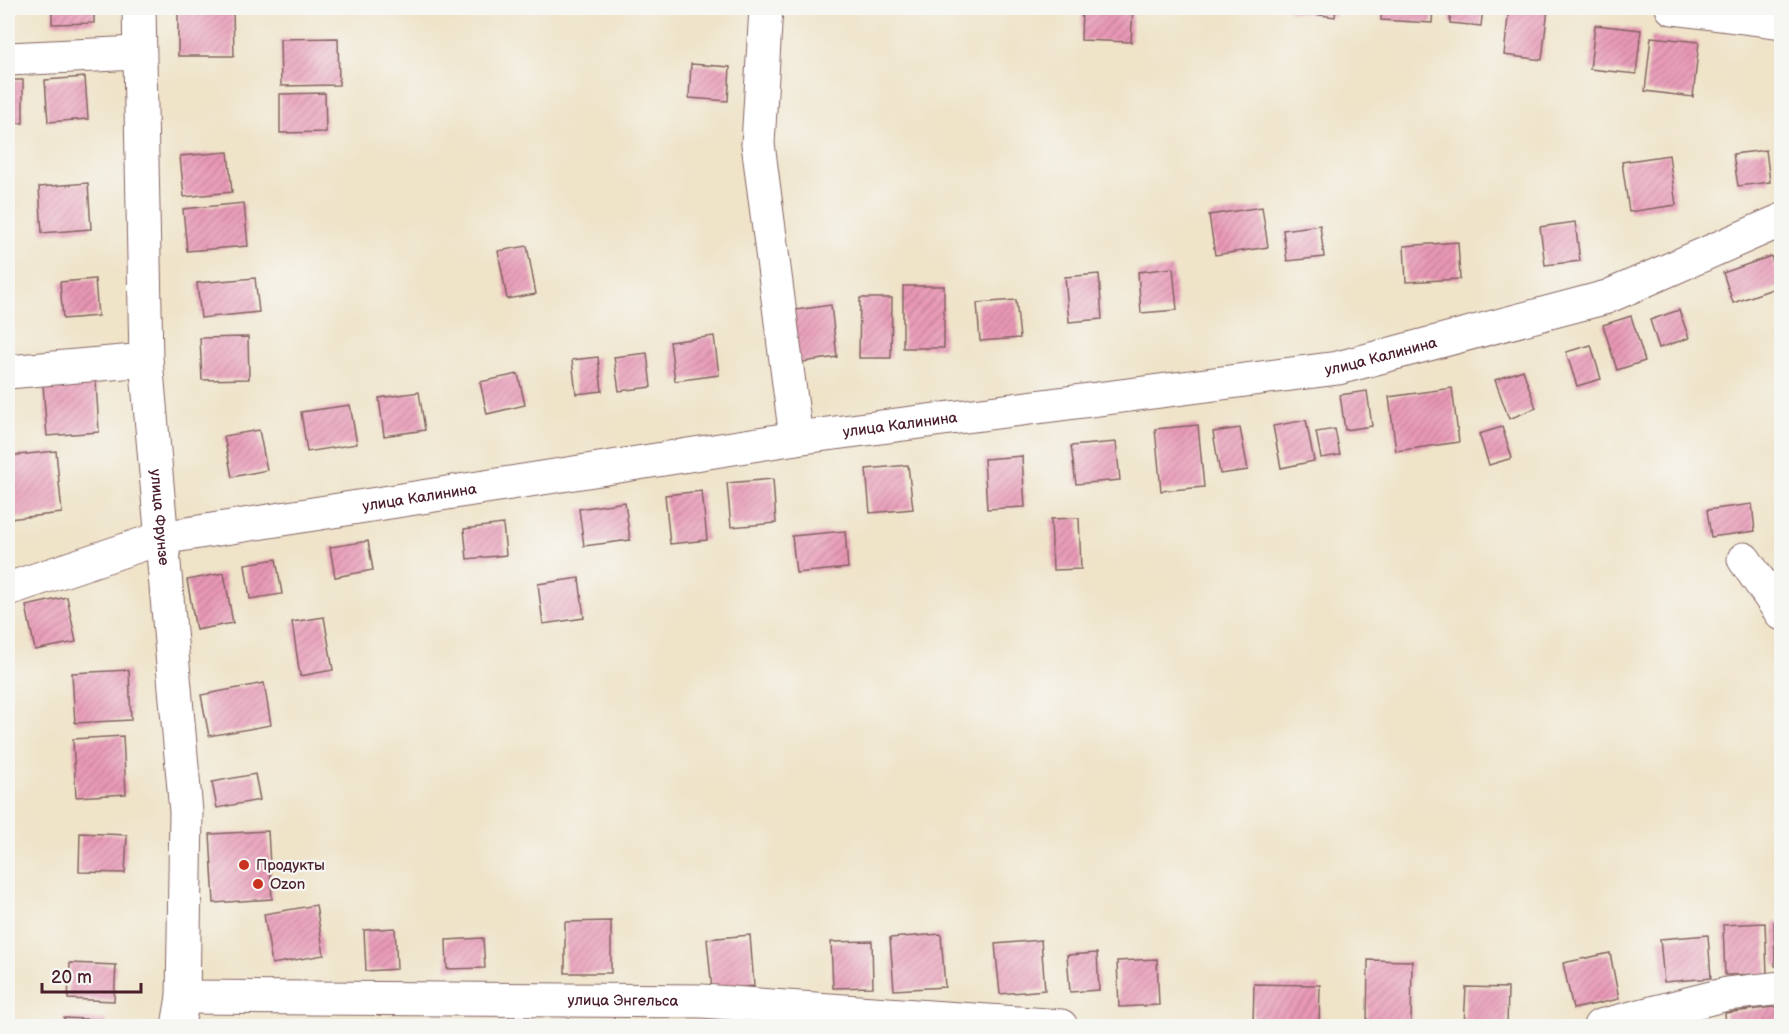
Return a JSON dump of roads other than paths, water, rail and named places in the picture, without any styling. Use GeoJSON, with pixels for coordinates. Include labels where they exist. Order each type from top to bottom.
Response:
{"type":"FeatureCollection","features":[{"type":"Feature","properties":{"kind":"street","name":"улица Фрунзе"},"geometry":{"type":"LineString","coordinates":[[139,8],[138,52],[146,360],[186,812],[180,1012]]}},
{"type":"Feature","properties":{"kind":"street"},"geometry":{"type":"LineString","coordinates":[[766,8],[758,144],[796,438]]}},
{"type":"Feature","properties":{"kind":"street"},"geometry":{"type":"LineString","coordinates":[[1672,8],[1782,22]]}},
{"type":"Feature","properties":{"kind":"street"},"geometry":{"type":"LineString","coordinates":[[8,60],[138,52]]}},
{"type":"Feature","properties":{"kind":"street","name":"улица Калинина"},"geometry":{"type":"LineString","coordinates":[[8,589],[161,538],[796,438],[1338,368],[1607,297],[1782,220]]}},
{"type":"Feature","properties":{"kind":"street"},"geometry":{"type":"LineString","coordinates":[[8,372],[146,360]]}},
{"type":"Feature","properties":{"kind":"street"},"geometry":{"type":"LineString","coordinates":[[1744,559],[1782,614]]}},
{"type":"Feature","properties":{"kind":"street"},"geometry":{"type":"LineString","coordinates":[[1600,1026],[1726,994],[1782,988]]}},
{"type":"Feature","properties":{"kind":"street","name":"улица Энгельса"},"geometry":{"type":"LineString","coordinates":[[180,1012],[703,1014],[1061,1026]]}},
{"type":"Feature","properties":{"kind":"place","name":"Продукты"},"geometry":{"type":"Point","coordinates":[244,865]}},
{"type":"Feature","properties":{"kind":"place","name":"Ozon"},"geometry":{"type":"Point","coordinates":[258,884]}}]}
